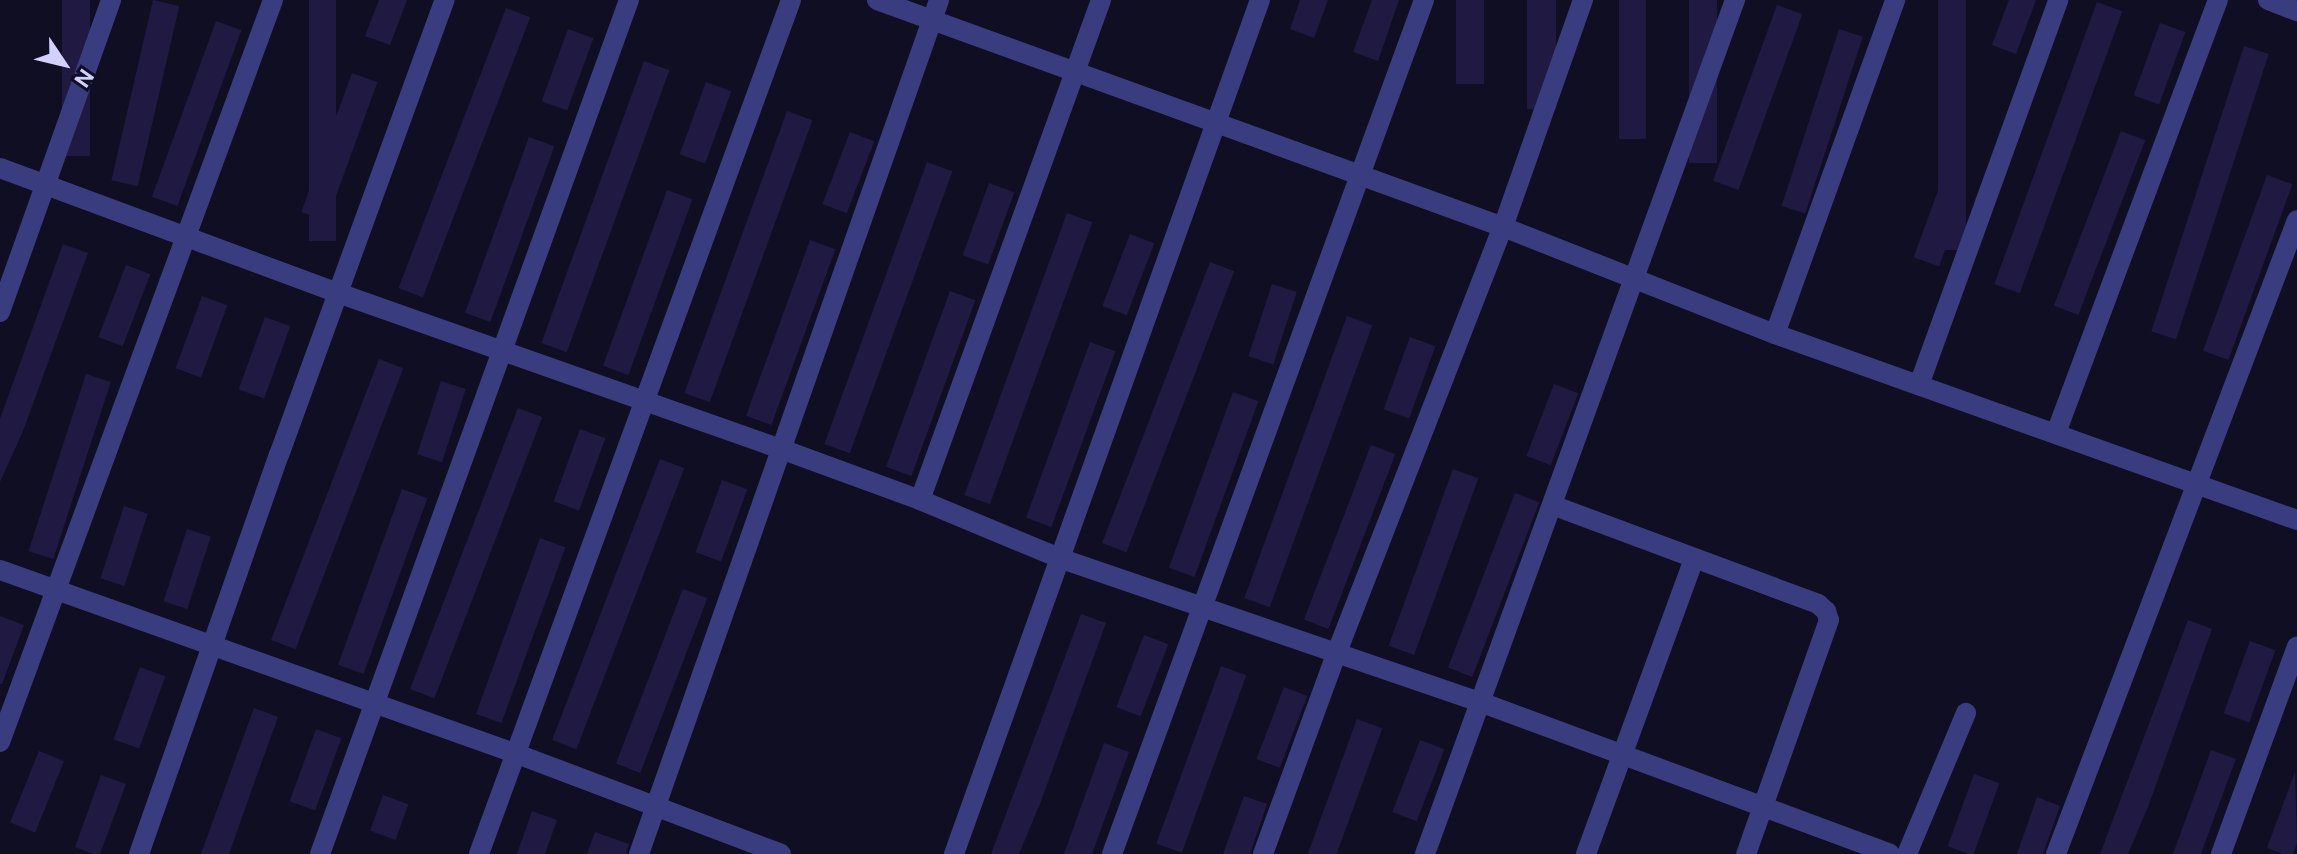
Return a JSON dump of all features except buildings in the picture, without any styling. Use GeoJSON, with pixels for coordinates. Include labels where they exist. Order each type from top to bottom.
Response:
{"type":"FeatureCollection","features":[{"type":"Feature","properties":{"kind":"street"},"geometry":{"type":"LineString","coordinates":[[0,312],[111,0]]}},
{"type":"Feature","properties":{"kind":"street"},"geometry":{"type":"LineString","coordinates":[[0,742],[273,0]]}},
{"type":"Feature","properties":{"kind":"street"},"geometry":{"type":"LineString","coordinates":[[139,854],[445,0]]}},
{"type":"Feature","properties":{"kind":"street"},"geometry":{"type":"LineString","coordinates":[[320,854],[629,0]]}},
{"type":"Feature","properties":{"kind":"street"},"geometry":{"type":"LineString","coordinates":[[479,854],[791,0]]}},
{"type":"Feature","properties":{"kind":"street"},"geometry":{"type":"LineString","coordinates":[[877,0],[936,9],[1073,71],[1503,227],[1775,334],[2297,520]]}},
{"type":"Feature","properties":{"kind":"street"},"geometry":{"type":"LineString","coordinates":[[920,500],[1101,0]]}},
{"type":"Feature","properties":{"kind":"street"},"geometry":{"type":"LineString","coordinates":[[954,854],[1213,121],[1260,0]]}},
{"type":"Feature","properties":{"kind":"street"},"geometry":{"type":"LineString","coordinates":[[1112,854],[1424,0]]}},
{"type":"Feature","properties":{"kind":"street"},"geometry":{"type":"LineString","coordinates":[[1263,854],[1337,652],[1503,227],[1583,0]]}},
{"type":"Feature","properties":{"kind":"street"},"geometry":{"type":"LineString","coordinates":[[1425,854],[1735,0]]}},
{"type":"Feature","properties":{"kind":"street"},"geometry":{"type":"LineString","coordinates":[[1775,334],[1895,0]]}},
{"type":"Feature","properties":{"kind":"street"},"geometry":{"type":"LineString","coordinates":[[1919,385],[2058,0]]}},
{"type":"Feature","properties":{"kind":"street"},"geometry":{"type":"LineString","coordinates":[[2056,433],[2218,0]]}},
{"type":"Feature","properties":{"kind":"street"},"geometry":{"type":"LineString","coordinates":[[2268,0],[2297,11]]}},
{"type":"Feature","properties":{"kind":"street"},"geometry":{"type":"LineString","coordinates":[[639,854],[936,9]]}},
{"type":"Feature","properties":{"kind":"street"},"geometry":{"type":"LineString","coordinates":[[0,168],[338,293],[644,399],[920,500],[1059,558],[1480,702],[1890,854]]}},
{"type":"Feature","properties":{"kind":"street"},"geometry":{"type":"LineString","coordinates":[[2056,854],[2297,220]]}},
{"type":"Feature","properties":{"kind":"street"},"geometry":{"type":"LineString","coordinates":[[1552,505],[1818,604],[1829,620],[1746,854]]}},
{"type":"Feature","properties":{"kind":"street"},"geometry":{"type":"LineString","coordinates":[[1586,854],[1694,559]]}},
{"type":"Feature","properties":{"kind":"street"},"geometry":{"type":"LineString","coordinates":[[0,570],[658,805],[781,854]]}},
{"type":"Feature","properties":{"kind":"street"},"geometry":{"type":"LineString","coordinates":[[2221,854],[2297,646]]}},
{"type":"Feature","properties":{"kind":"street"},"geometry":{"type":"LineString","coordinates":[[1907,854],[1966,713]]}}]}
